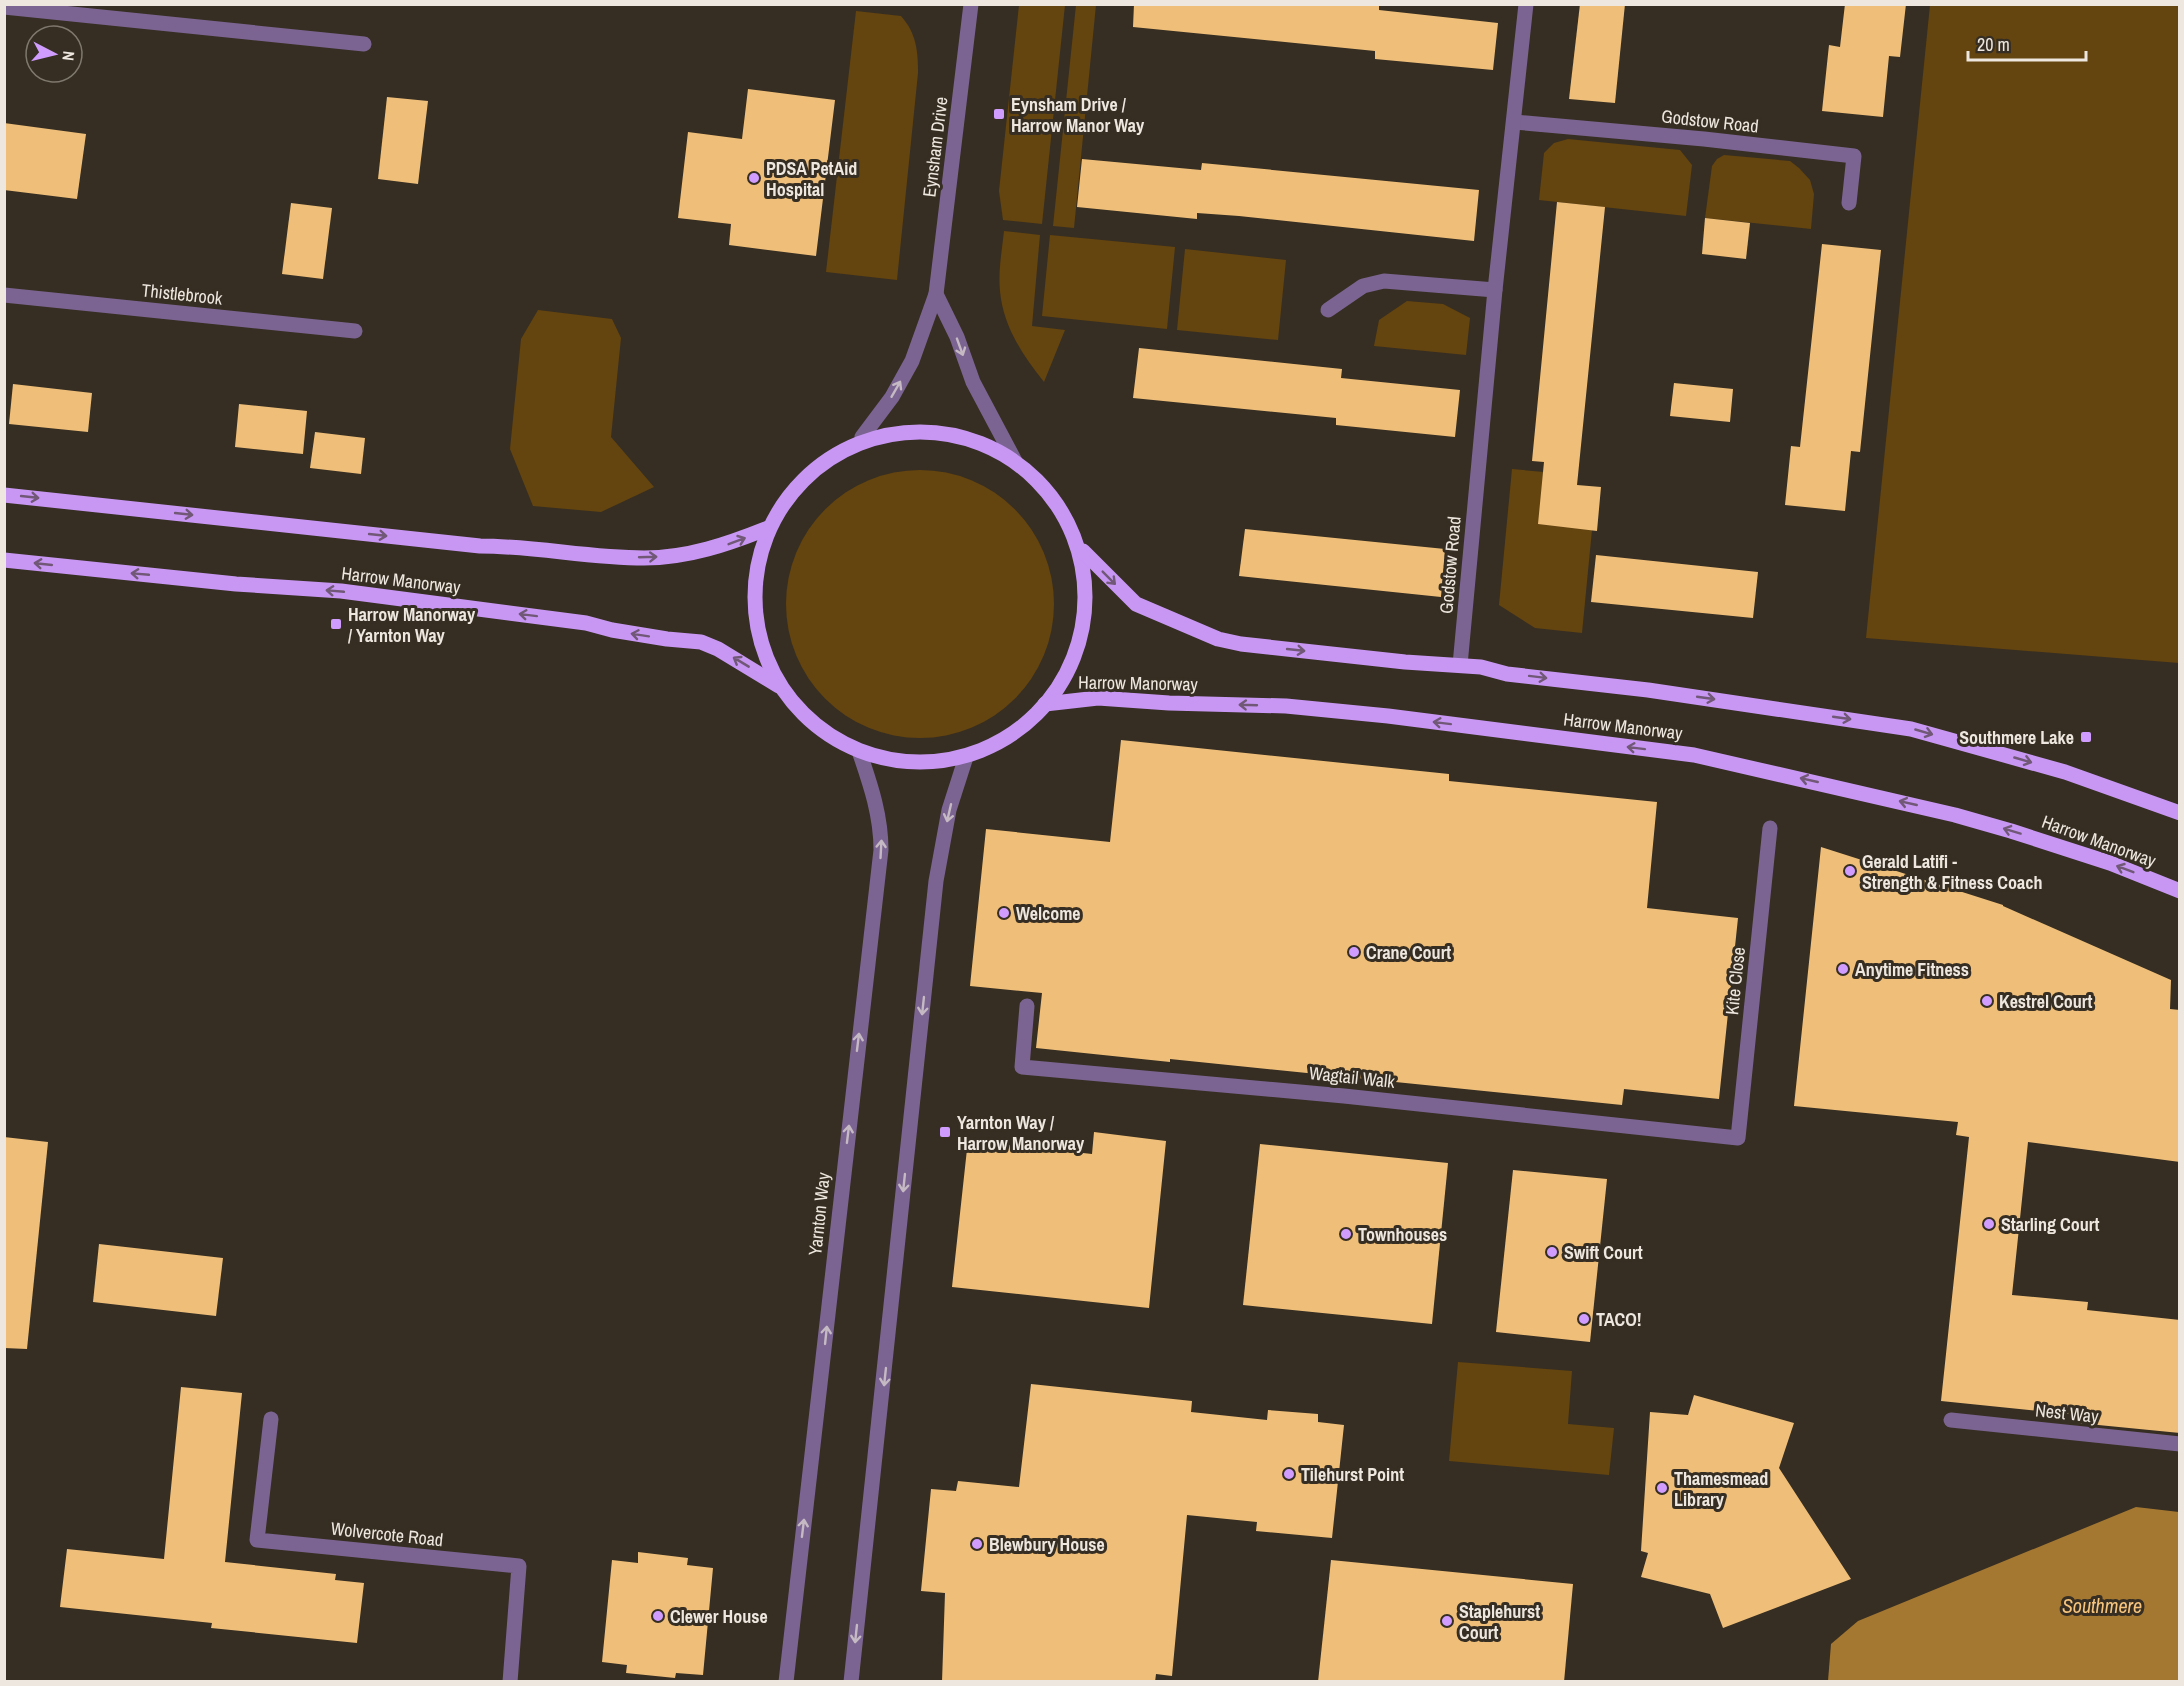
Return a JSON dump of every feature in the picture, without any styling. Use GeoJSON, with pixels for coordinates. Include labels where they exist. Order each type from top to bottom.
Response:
{"type":"FeatureCollection","features":[{"type":"Feature","properties":{"kind":"main road"},"geometry":{"type":"LineString","coordinates":[[1083,551],[1087,585],[1081,639],[1066,675],[1045,705],[1013,732],[990,747],[966,757],[925,762],[891,761],[860,754],[823,735],[779,686],[762,645],[755,605],[760,549],[768,528],[789,496],[822,463],[862,437],[903,432],[928,433],[983,446],[1015,461],[1040,484],[1066,516],[1083,551],[1136,604],[1218,639],[1241,644],[1405,662],[1481,667],[1507,674],[1648,690],[1911,729],[2065,772],[2180,813]]}},
{"type":"Feature","properties":{"kind":"main road"},"geometry":{"type":"LineString","coordinates":[[4,495],[480,546],[645,558],[693,554],[730,544],[768,528]]}},
{"type":"Feature","properties":{"kind":"main road","name":"Harrow Manorway"},"geometry":{"type":"LineString","coordinates":[[4,560],[236,584],[341,591],[586,623],[612,630],[701,642],[718,649],[779,686]]}},
{"type":"Feature","properties":{"kind":"main road","name":"Harrow Manorway"},"geometry":{"type":"LineString","coordinates":[[1045,705],[1098,698],[1169,703],[1286,706],[1388,716],[1694,755],[1936,809],[2067,849],[2180,891]]}},
{"type":"Feature","properties":{"kind":"street","name":"Eynsham Drive"},"geometry":{"type":"LineString","coordinates":[[862,437],[892,397],[912,361],[936,294],[971,4]]}},
{"type":"Feature","properties":{"kind":"street","name":"Godstow Road"},"geometry":{"type":"LineString","coordinates":[[1460,665],[1526,4]]}},
{"type":"Feature","properties":{"kind":"street"},"geometry":{"type":"LineString","coordinates":[[4,7],[364,44]]}},
{"type":"Feature","properties":{"kind":"street","name":"Godstow Road"},"geometry":{"type":"LineString","coordinates":[[1514,122],[1704,139],[1854,156],[1849,203]]}},
{"type":"Feature","properties":{"kind":"street"},"geometry":{"type":"LineString","coordinates":[[1328,310],[1363,286],[1384,280],[1496,290]]}},
{"type":"Feature","properties":{"kind":"street"},"geometry":{"type":"LineString","coordinates":[[936,294],[957,338],[973,382],[1015,461]]}},
{"type":"Feature","properties":{"kind":"street","name":"Thistlebrook"},"geometry":{"type":"LineString","coordinates":[[4,296],[355,332]]}},
{"type":"Feature","properties":{"kind":"street","name":"Yarnton Way"},"geometry":{"type":"LineString","coordinates":[[786,1682],[881,850],[881,828],[877,807],[860,754]]}},
{"type":"Feature","properties":{"kind":"street"},"geometry":{"type":"LineString","coordinates":[[851,1682],[936,881],[949,810],[966,757]]}},
{"type":"Feature","properties":{"kind":"street","name":"Kite Close"},"geometry":{"type":"LineString","coordinates":[[1738,1138],[1770,828]]}},
{"type":"Feature","properties":{"kind":"street","name":"Wagtail Walk"},"geometry":{"type":"LineString","coordinates":[[1027,1006],[1022,1066],[1344,1096],[1738,1138]]}},
{"type":"Feature","properties":{"kind":"street","name":"Wolvercote Road"},"geometry":{"type":"LineString","coordinates":[[271,1419],[257,1540],[519,1566],[510,1682]]}},
{"type":"Feature","properties":{"kind":"street","name":"Nest Way"},"geometry":{"type":"LineString","coordinates":[[1951,1420],[2180,1444]]}},
{"type":"Feature","properties":{"kind":"shaded area"},"geometry":{"type":"Polygon","coordinates":[[[1019,5],[1065,5],[1042,224],[1003,220],[999,191],[1019,5]]]}},
{"type":"Feature","properties":{"kind":"shaded area"},"geometry":{"type":"Polygon","coordinates":[[[1076,5],[1096,5],[1074,228],[1053,226],[1076,5]]]}},
{"type":"Feature","properties":{"kind":"shaded area"},"geometry":{"type":"Polygon","coordinates":[[[1930,5],[2179,5],[2179,663],[1866,638],[1930,5]]]}},
{"type":"Feature","properties":{"kind":"shaded area"},"geometry":{"type":"Polygon","coordinates":[[[856,11],[901,16],[913,35],[917,49],[918,73],[897,280],[826,272],[856,11]]]}},
{"type":"Feature","properties":{"kind":"shaded area"},"geometry":{"type":"Polygon","coordinates":[[[1568,139],[1680,150],[1692,165],[1686,216],[1539,200],[1544,153],[1554,143],[1568,139]]]}},
{"type":"Feature","properties":{"kind":"shaded area"},"geometry":{"type":"Polygon","coordinates":[[[1724,155],[1790,161],[1799,168],[1810,180],[1814,194],[1811,229],[1705,218],[1712,166],[1724,155]]]}},
{"type":"Feature","properties":{"kind":"shaded area"},"geometry":{"type":"Polygon","coordinates":[[[1004,231],[1040,235],[1032,326],[1065,330],[1044,382],[1015,340],[1005,316],[1000,291],[1000,261],[1004,231]]]}},
{"type":"Feature","properties":{"kind":"shaded area"},"geometry":{"type":"Polygon","coordinates":[[[1050,235],[1175,247],[1167,329],[1042,316],[1050,235]]]}},
{"type":"Feature","properties":{"kind":"shaded area"},"geometry":{"type":"Polygon","coordinates":[[[1185,249],[1286,260],[1278,340],[1177,330],[1185,249]]]}},
{"type":"Feature","properties":{"kind":"shaded area"},"geometry":{"type":"Polygon","coordinates":[[[1407,301],[1443,304],[1470,318],[1466,355],[1374,346],[1379,320],[1407,301]]]}},
{"type":"Feature","properties":{"kind":"shaded area"},"geometry":{"type":"Polygon","coordinates":[[[538,310],[612,319],[621,338],[611,437],[654,487],[601,512],[533,506],[510,449],[521,339],[538,310]]]}},
{"type":"Feature","properties":{"kind":"shaded area"},"geometry":{"type":"Polygon","coordinates":[[[1512,469],[1544,472],[1592,530],[1582,633],[1535,628],[1499,605],[1512,469]]]}},
{"type":"Feature","properties":{"kind":"shaded area"},"geometry":{"type":"Polygon","coordinates":[[[920,470],[959,476],[983,486],[1005,501],[1023,519],[1038,541],[1048,565],[1054,604],[1048,643],[1038,667],[1023,689],[1005,707],[983,722],[959,732],[920,738],[881,732],[857,722],[835,707],[817,689],[802,667],[792,643],[786,604],[792,565],[802,541],[817,519],[835,501],[857,486],[881,476],[920,470]]]}},
{"type":"Feature","properties":{"kind":"shaded area"},"geometry":{"type":"Polygon","coordinates":[[[1458,1362],[1572,1371],[1568,1424],[1614,1428],[1609,1475],[1449,1461],[1458,1362]]]}},
{"type":"Feature","properties":{"kind":"water","name":"Southmere"},"geometry":{"type":"Polygon","coordinates":[[[2136,1507],[2179,1512],[2179,1681],[1828,1681],[1831,1644],[1858,1621],[2136,1507]]]}},
{"type":"Feature","properties":{"kind":"building"},"geometry":{"type":"Polygon","coordinates":[[[1134,4],[1379,4],[1379,10],[1498,23],[1493,70],[1375,59],[1375,51],[1133,27],[1134,4]]]}},
{"type":"Feature","properties":{"kind":"building"},"geometry":{"type":"Polygon","coordinates":[[[1580,4],[1625,4],[1615,103],[1569,99],[1580,4]]]}},
{"type":"Feature","properties":{"kind":"building"},"geometry":{"type":"Polygon","coordinates":[[[1845,4],[1906,4],[1900,57],[1889,56],[1883,117],[1822,111],[1829,45],[1840,47],[1845,4]]]}},
{"type":"Feature","properties":{"kind":"building","name":"PDSA PetAid Hospital"},"geometry":{"type":"Polygon","coordinates":[[[748,89],[835,100],[816,256],[729,245],[731,224],[678,218],[688,132],[742,139],[748,89]]]}},
{"type":"Feature","properties":{"kind":"building"},"geometry":{"type":"Polygon","coordinates":[[[387,97],[428,101],[418,184],[378,179],[387,97]]]}},
{"type":"Feature","properties":{"kind":"building"},"geometry":{"type":"Polygon","coordinates":[[[4,123],[86,134],[77,199],[4,190],[4,123]]]}},
{"type":"Feature","properties":{"kind":"building"},"geometry":{"type":"Polygon","coordinates":[[[1082,159],[1201,170],[1202,163],[1479,190],[1474,241],[1239,216],[1197,213],[1197,219],[1077,207],[1082,159]]]}},
{"type":"Feature","properties":{"kind":"building"},"geometry":{"type":"Polygon","coordinates":[[[1557,202],[1605,207],[1577,485],[1601,487],[1597,531],[1538,524],[1544,462],[1532,461],[1557,202]]]}},
{"type":"Feature","properties":{"kind":"building"},"geometry":{"type":"Polygon","coordinates":[[[291,203],[332,208],[323,279],[282,274],[291,203]]]}},
{"type":"Feature","properties":{"kind":"building"},"geometry":{"type":"Polygon","coordinates":[[[1705,218],[1750,223],[1746,259],[1702,254],[1705,218]]]}},
{"type":"Feature","properties":{"kind":"building"},"geometry":{"type":"Polygon","coordinates":[[[1822,244],[1881,250],[1860,452],[1851,451],[1845,511],[1785,505],[1791,446],[1800,447],[1822,244]]]}},
{"type":"Feature","properties":{"kind":"building"},"geometry":{"type":"Polygon","coordinates":[[[1139,348],[1342,369],[1341,378],[1460,390],[1455,437],[1336,425],[1336,418],[1133,398],[1139,348]]]}},
{"type":"Feature","properties":{"kind":"building"},"geometry":{"type":"Polygon","coordinates":[[[1674,383],[1733,389],[1730,422],[1670,416],[1674,383]]]}},
{"type":"Feature","properties":{"kind":"building"},"geometry":{"type":"Polygon","coordinates":[[[13,384],[92,393],[88,432],[9,424],[13,384]]]}},
{"type":"Feature","properties":{"kind":"building"},"geometry":{"type":"Polygon","coordinates":[[[239,404],[307,411],[303,454],[235,447],[239,404]]]}},
{"type":"Feature","properties":{"kind":"building"},"geometry":{"type":"Polygon","coordinates":[[[315,432],[365,438],[361,474],[310,468],[315,432]]]}},
{"type":"Feature","properties":{"kind":"building"},"geometry":{"type":"Polygon","coordinates":[[[1245,529],[1445,549],[1441,597],[1239,576],[1245,529]]]}},
{"type":"Feature","properties":{"kind":"building"},"geometry":{"type":"Polygon","coordinates":[[[1596,555],[1758,572],[1753,618],[1591,602],[1596,555]]]}},
{"type":"Feature","properties":{"kind":"building","name":"Crane Court"},"geometry":{"type":"Polygon","coordinates":[[[1121,740],[1449,774],[1449,781],[1657,802],[1647,908],[1738,918],[1719,1099],[1624,1089],[1622,1105],[1170,1059],[1170,1062],[1036,1048],[1042,993],[970,986],[986,829],[1110,842],[1121,740]]]}},
{"type":"Feature","properties":{"kind":"building","name":"Kestrel Court"},"geometry":{"type":"Polygon","coordinates":[[[1821,847],[2003,905],[2171,980],[2170,1009],[2180,1010],[2180,1162],[2028,1142],[2012,1295],[2088,1302],[2087,1310],[2180,1320],[2180,1433],[2078,1423],[2078,1415],[1941,1401],[1969,1137],[1956,1135],[1958,1122],[1794,1106],[1821,847]]]}},
{"type":"Feature","properties":{"kind":"building"},"geometry":{"type":"Polygon","coordinates":[[[1094,1132],[1166,1141],[1149,1308],[952,1287],[968,1140],[1092,1154],[1094,1132]]]}},
{"type":"Feature","properties":{"kind":"building"},"geometry":{"type":"Polygon","coordinates":[[[4,1137],[48,1142],[27,1349],[4,1348],[4,1137]]]}},
{"type":"Feature","properties":{"kind":"building","name":"Townhouses"},"geometry":{"type":"Polygon","coordinates":[[[1260,1144],[1448,1163],[1432,1324],[1243,1305],[1260,1144]]]}},
{"type":"Feature","properties":{"kind":"building","name":"Swift Court"},"geometry":{"type":"Polygon","coordinates":[[[1513,1170],[1607,1179],[1590,1342],[1496,1332],[1513,1170]]]}},
{"type":"Feature","properties":{"kind":"building"},"geometry":{"type":"Polygon","coordinates":[[[99,1244],[223,1258],[216,1316],[93,1302],[99,1244]]]}},
{"type":"Feature","properties":{"kind":"building"},"geometry":{"type":"Polygon","coordinates":[[[1031,1384],[1192,1401],[1191,1412],[1267,1420],[1268,1410],[1318,1414],[1318,1422],[1344,1425],[1332,1538],[1256,1531],[1257,1522],[1187,1515],[1172,1676],[1156,1674],[1155,1682],[942,1682],[945,1593],[921,1591],[931,1489],[956,1491],[958,1481],[1019,1487],[1031,1384]]]}},
{"type":"Feature","properties":{"kind":"building"},"geometry":{"type":"Polygon","coordinates":[[[181,1387],[242,1393],[225,1562],[336,1574],[335,1580],[364,1583],[357,1643],[211,1628],[212,1623],[60,1607],[67,1549],[164,1559],[181,1387]]]}},
{"type":"Feature","properties":{"kind":"building"},"geometry":{"type":"Polygon","coordinates":[[[1694,1395],[1794,1423],[1779,1468],[1851,1579],[1723,1628],[1710,1594],[1641,1577],[1648,1553],[1641,1551],[1650,1412],[1688,1415],[1694,1395]]]}},
{"type":"Feature","properties":{"kind":"building","name":"Clewer House"},"geometry":{"type":"Polygon","coordinates":[[[638,1552],[688,1558],[687,1565],[713,1568],[703,1675],[676,1673],[675,1678],[626,1673],[627,1665],[602,1662],[612,1560],[638,1563],[638,1552]]]}},
{"type":"Feature","properties":{"kind":"building","name":"Staplehurst Court"},"geometry":{"type":"Polygon","coordinates":[[[1331,1560],[1573,1584],[1564,1682],[1318,1682],[1331,1560]]]}},
{"type":"Feature","properties":{"kind":"place","name":"Eynsham Drive / Harrow Manor Way"},"geometry":{"type":"Point","coordinates":[999,114]}},
{"type":"Feature","properties":{"kind":"place","name":"PDSA PetAid Hospital"},"geometry":{"type":"Point","coordinates":[754,178]}},
{"type":"Feature","properties":{"kind":"place","name":"Harrow Manorway / Yarnton Way"},"geometry":{"type":"Point","coordinates":[336,624]}},
{"type":"Feature","properties":{"kind":"place","name":"Southmere Lake"},"geometry":{"type":"Point","coordinates":[2086,737]}},
{"type":"Feature","properties":{"kind":"place","name":"Gerald Latifi - Strength & Fitness Coach"},"geometry":{"type":"Point","coordinates":[1850,871]}},
{"type":"Feature","properties":{"kind":"place","name":"Welcome"},"geometry":{"type":"Point","coordinates":[1004,913]}},
{"type":"Feature","properties":{"kind":"place","name":"Crane Court"},"geometry":{"type":"Point","coordinates":[1354,952]}},
{"type":"Feature","properties":{"kind":"place","name":"Anytime Fitness"},"geometry":{"type":"Point","coordinates":[1843,969]}},
{"type":"Feature","properties":{"kind":"place","name":"Kestrel Court"},"geometry":{"type":"Point","coordinates":[1987,1001]}},
{"type":"Feature","properties":{"kind":"place","name":"Yarnton Way / Harrow Manorway"},"geometry":{"type":"Point","coordinates":[945,1132]}},
{"type":"Feature","properties":{"kind":"place","name":"Starling Court"},"geometry":{"type":"Point","coordinates":[1989,1224]}},
{"type":"Feature","properties":{"kind":"place","name":"Townhouses"},"geometry":{"type":"Point","coordinates":[1346,1234]}},
{"type":"Feature","properties":{"kind":"place","name":"Swift Court"},"geometry":{"type":"Point","coordinates":[1552,1252]}},
{"type":"Feature","properties":{"kind":"place","name":"TACO!"},"geometry":{"type":"Point","coordinates":[1584,1319]}},
{"type":"Feature","properties":{"kind":"place","name":"Tilehurst Point"},"geometry":{"type":"Point","coordinates":[1289,1474]}},
{"type":"Feature","properties":{"kind":"place","name":"Thamesmead Library"},"geometry":{"type":"Point","coordinates":[1662,1488]}},
{"type":"Feature","properties":{"kind":"place","name":"Blewbury House"},"geometry":{"type":"Point","coordinates":[977,1544]}},
{"type":"Feature","properties":{"kind":"place","name":"Clewer House"},"geometry":{"type":"Point","coordinates":[658,1616]}},
{"type":"Feature","properties":{"kind":"place","name":"Staplehurst Court"},"geometry":{"type":"Point","coordinates":[1447,1621]}}]}
